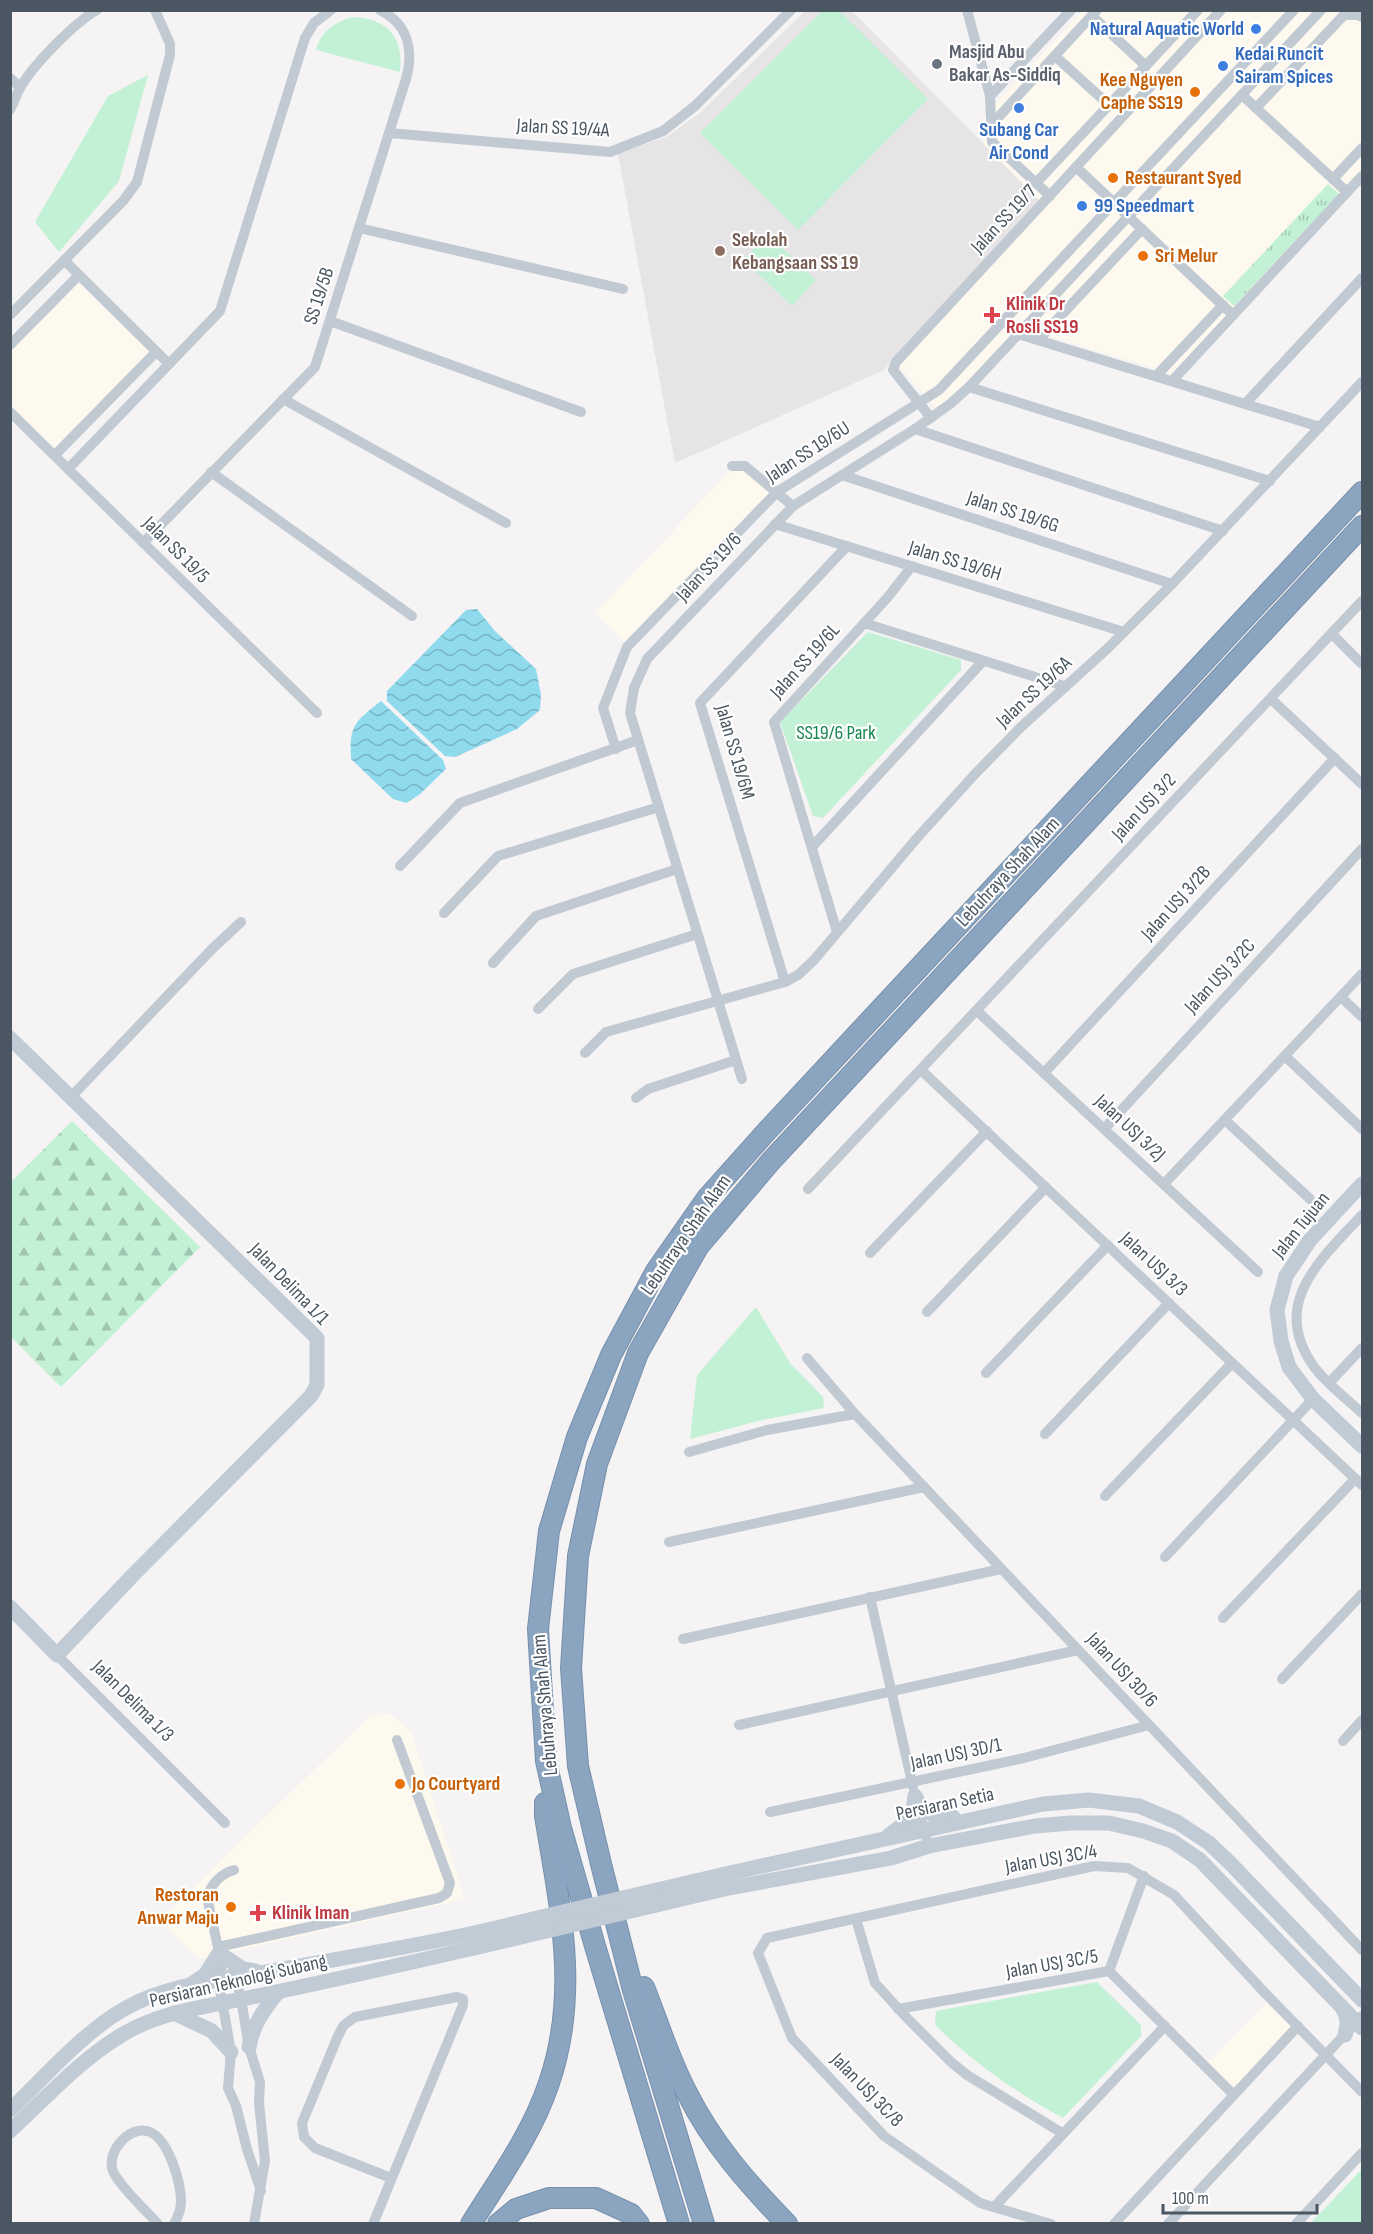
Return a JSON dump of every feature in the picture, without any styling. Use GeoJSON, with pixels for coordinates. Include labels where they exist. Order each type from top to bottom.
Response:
{"type":"FeatureCollection","features":[{"type":"Feature","properties":{"kind":"highway","name":"Lebuhraya Shah Alam"},"geometry":{"type":"LineString","coordinates":[[679,2223],[591,1935],[561,1828],[546,1761],[538,1629],[549,1531],[577,1437],[611,1355],[656,1271],[707,1198],[1362,492]]}},
{"type":"Feature","properties":{"kind":"highway","name":"Lebuhraya Shah Alam"},"geometry":{"type":"LineString","coordinates":[[705,2223],[633,1990],[578,1766],[571,1668],[578,1556],[597,1464],[638,1353],[698,1247],[771,1161],[1362,526]]}},
{"type":"Feature","properties":{"kind":"highway"},"geometry":{"type":"LineString","coordinates":[[471,2223],[527,2133],[549,2084],[563,2031],[567,1977],[564,1931],[545,1816],[546,1761]]}},
{"type":"Feature","properties":{"kind":"highway"},"geometry":{"type":"LineString","coordinates":[[616,1924],[686,2092],[719,2148],[760,2197],[787,2223]]}},
{"type":"Feature","properties":{"kind":"highway"},"geometry":{"type":"LineString","coordinates":[[498,2223],[516,2210],[549,2198],[596,2198],[631,2214],[639,2223]]}},
{"type":"Feature","properties":{"kind":"main road","name":"Jalan Delima 1/1"},"geometry":{"type":"LineString","coordinates":[[10,1038],[317,1338],[317,1385],[311,1396],[57,1654]]}},
{"type":"Feature","properties":{"kind":"main road","name":"Jalan Tujuan"},"geometry":{"type":"LineString","coordinates":[[1362,1184],[1310,1240],[1286,1276],[1277,1310],[1281,1341],[1289,1367],[1313,1399],[1362,1446]]}},
{"type":"Feature","properties":{"kind":"main road","name":"Jalan Delima 1/3"},"geometry":{"type":"LineString","coordinates":[[10,1607],[57,1654]]}},
{"type":"Feature","properties":{"kind":"main road"},"geometry":{"type":"LineString","coordinates":[[914,1789],[924,1809],[931,1815],[974,1818]]}},
{"type":"Feature","properties":{"kind":"main road"},"geometry":{"type":"LineString","coordinates":[[884,1838],[912,1818],[914,1789]]}},
{"type":"Feature","properties":{"kind":"main road","name":"Persiaran Setia"},"geometry":{"type":"LineString","coordinates":[[472,1941],[722,1882],[923,1829],[1043,1804],[1089,1800],[1139,1806],[1177,1822],[1209,1843],[1362,2000]]}},
{"type":"Feature","properties":{"kind":"main road","name":"Persiaran Setia"},"geometry":{"type":"LineString","coordinates":[[722,1882],[891,1858],[929,1846],[1035,1826],[1109,1823],[1172,1841],[1200,1860],[1361,2025]]}},
{"type":"Feature","properties":{"kind":"main road","name":"Persiaran Teknologi Subang"},"geometry":{"type":"LineString","coordinates":[[10,2110],[98,2026],[152,1995],[188,1986],[219,1961],[235,1976],[472,1941]]}},
{"type":"Feature","properties":{"kind":"main road","name":"Persiaran Teknologi Subang"},"geometry":{"type":"LineString","coordinates":[[10,2131],[80,2066],[108,2044],[126,2032],[160,2017],[278,1992],[472,1941]]}},
{"type":"Feature","properties":{"kind":"main road"},"geometry":{"type":"LineString","coordinates":[[188,1986],[205,1975],[219,1961],[243,1969],[264,1972]]}},
{"type":"Feature","properties":{"kind":"main road"},"geometry":{"type":"LineString","coordinates":[[249,2047],[251,2033],[258,2018],[278,1992]]}},
{"type":"Feature","properties":{"kind":"main road"},"geometry":{"type":"LineString","coordinates":[[1340,2003],[1347,2016],[1348,2025],[1345,2035]]}},
{"type":"Feature","properties":{"kind":"main road"},"geometry":{"type":"LineString","coordinates":[[174,2013],[212,2031],[231,2052]]}},
{"type":"Feature","properties":{"kind":"main road"},"geometry":{"type":"LineString","coordinates":[[1345,2035],[1354,2032],[1361,2025]]}},
{"type":"Feature","properties":{"kind":"street"},"geometry":{"type":"LineString","coordinates":[[10,110],[20,87],[51,50],[85,17],[98,10]]}},
{"type":"Feature","properties":{"kind":"street"},"geometry":{"type":"LineString","coordinates":[[10,315],[123,201],[137,182],[170,55],[170,44],[155,10]]}},
{"type":"Feature","properties":{"kind":"street"},"geometry":{"type":"LineString","coordinates":[[68,469],[220,311],[304,38],[314,23],[331,10]]}},
{"type":"Feature","properties":{"kind":"street","name":"SS 19/5B"},"geometry":{"type":"LineString","coordinates":[[143,543],[315,367],[411,58],[404,32],[395,21],[380,10]]}},
{"type":"Feature","properties":{"kind":"street","name":"Jalan SS 19/4A"},"geometry":{"type":"LineString","coordinates":[[389,133],[610,152],[663,131],[695,106],[791,10]]}},
{"type":"Feature","properties":{"kind":"street"},"geometry":{"type":"LineString","coordinates":[[967,10],[990,96],[992,142],[1050,196]]}},
{"type":"Feature","properties":{"kind":"street"},"geometry":{"type":"LineString","coordinates":[[990,96],[1071,10]]}},
{"type":"Feature","properties":{"kind":"street"},"geometry":{"type":"LineString","coordinates":[[1036,183],[1198,10]]}},
{"type":"Feature","properties":{"kind":"street","name":"Jalan SS 19/7"},"geometry":{"type":"LineString","coordinates":[[931,418],[892,370],[896,362],[1221,10]]}},
{"type":"Feature","properties":{"kind":"street"},"geometry":{"type":"LineString","coordinates":[[919,402],[939,390],[1294,10]]}},
{"type":"Feature","properties":{"kind":"street","name":"Jalan SS 19/6"},"geometry":{"type":"LineString","coordinates":[[742,1079],[630,713],[634,688],[647,659],[792,506],[915,429],[969,387],[1321,10]]}},
{"type":"Feature","properties":{"kind":"street"},"geometry":{"type":"LineString","coordinates":[[992,124],[1094,13],[1146,66]]}},
{"type":"Feature","properties":{"kind":"street"},"geometry":{"type":"LineString","coordinates":[[1256,108],[1344,15],[1362,17]]}},
{"type":"Feature","properties":{"kind":"street"},"geometry":{"type":"LineString","coordinates":[[1055,56],[1109,105]]}},
{"type":"Feature","properties":{"kind":"street"},"geometry":{"type":"LineString","coordinates":[[10,78],[20,87]]}},
{"type":"Feature","properties":{"kind":"street"},"geometry":{"type":"LineString","coordinates":[[1242,95],[1347,192]]}},
{"type":"Feature","properties":{"kind":"street"},"geometry":{"type":"LineString","coordinates":[[1333,179],[1362,148]]}},
{"type":"Feature","properties":{"kind":"street"},"geometry":{"type":"LineString","coordinates":[[1076,167],[1233,315]]}},
{"type":"Feature","properties":{"kind":"street"},"geometry":{"type":"LineString","coordinates":[[1172,381],[1362,176]]}},
{"type":"Feature","properties":{"kind":"street"},"geometry":{"type":"LineString","coordinates":[[359,228],[623,289]]}},
{"type":"Feature","properties":{"kind":"street"},"geometry":{"type":"LineString","coordinates":[[1038,340],[1142,229]]}},
{"type":"Feature","properties":{"kind":"street"},"geometry":{"type":"LineString","coordinates":[[65,261],[169,364]]}},
{"type":"Feature","properties":{"kind":"street"},"geometry":{"type":"LineString","coordinates":[[10,345],[78,276]]}},
{"type":"Feature","properties":{"kind":"street"},"geometry":{"type":"LineString","coordinates":[[1245,404],[1362,278]]}},
{"type":"Feature","properties":{"kind":"street"},"geometry":{"type":"LineString","coordinates":[[1156,376],[1223,305]]}},
{"type":"Feature","properties":{"kind":"street"},"geometry":{"type":"LineString","coordinates":[[330,321],[581,412]]}},
{"type":"Feature","properties":{"kind":"street"},"geometry":{"type":"LineString","coordinates":[[1018,334],[1320,427]]}},
{"type":"Feature","properties":{"kind":"street"},"geometry":{"type":"LineString","coordinates":[[55,455],[156,352]]}},
{"type":"Feature","properties":{"kind":"street","name":"Jalan SS 19/6A"},"geometry":{"type":"LineString","coordinates":[[585,1053],[606,1032],[717,999],[785,982],[798,975],[814,960],[917,838],[975,774],[1021,727],[1124,632],[1172,584],[1362,382]]}},
{"type":"Feature","properties":{"kind":"street"},"geometry":{"type":"LineString","coordinates":[[969,387],[1270,481]]}},
{"type":"Feature","properties":{"kind":"street"},"geometry":{"type":"LineString","coordinates":[[283,399],[506,524]]}},
{"type":"Feature","properties":{"kind":"street","name":"Jalan SS 19/6U"},"geometry":{"type":"LineString","coordinates":[[616,749],[603,708],[627,647],[777,492],[919,402]]}},
{"type":"Feature","properties":{"kind":"street","name":"Jalan SS 19/5"},"geometry":{"type":"LineString","coordinates":[[10,412],[317,713]]}},
{"type":"Feature","properties":{"kind":"street"},"geometry":{"type":"LineString","coordinates":[[915,429],[1223,531]]}},
{"type":"Feature","properties":{"kind":"street"},"geometry":{"type":"LineString","coordinates":[[732,466],[745,466],[792,506]]}},
{"type":"Feature","properties":{"kind":"street"},"geometry":{"type":"LineString","coordinates":[[211,472],[412,616]]}},
{"type":"Feature","properties":{"kind":"street","name":"Jalan SS 19/6G"},"geometry":{"type":"LineString","coordinates":[[842,475],[1172,584]]}},
{"type":"Feature","properties":{"kind":"street","name":"Jalan SS 19/6H"},"geometry":{"type":"LineString","coordinates":[[775,524],[1124,632]]}},
{"type":"Feature","properties":{"kind":"street","name":"Jalan SS 19/6M"},"geometry":{"type":"LineString","coordinates":[[785,982],[700,703],[847,546]]}},
{"type":"Feature","properties":{"kind":"street","name":"Jalan SS 19/6L"},"geometry":{"type":"LineString","coordinates":[[837,932],[774,722],[864,623],[912,566]]}},
{"type":"Feature","properties":{"kind":"street","name":"Jalan USJ 3/2"},"geometry":{"type":"LineString","coordinates":[[921,1070],[1362,601]]}},
{"type":"Feature","properties":{"kind":"street"},"geometry":{"type":"LineString","coordinates":[[864,623],[1064,686]]}},
{"type":"Feature","properties":{"kind":"street"},"geometry":{"type":"LineString","coordinates":[[1332,634],[1362,664]]}},
{"type":"Feature","properties":{"kind":"street"},"geometry":{"type":"LineString","coordinates":[[812,847],[983,661]]}},
{"type":"Feature","properties":{"kind":"street"},"geometry":{"type":"LineString","coordinates":[[1271,699],[1362,784]]}},
{"type":"Feature","properties":{"kind":"street"},"geometry":{"type":"LineString","coordinates":[[400,866],[460,803],[638,740]]}},
{"type":"Feature","properties":{"kind":"street","name":"Jalan USJ 3/2B"},"geometry":{"type":"LineString","coordinates":[[1044,1073],[1335,758]]}},
{"type":"Feature","properties":{"kind":"street"},"geometry":{"type":"LineString","coordinates":[[444,913],[498,856],[658,807]]}},
{"type":"Feature","properties":{"kind":"street","name":"Jalan USJ 3/2C"},"geometry":{"type":"LineString","coordinates":[[1104,1129],[1362,849]]}},
{"type":"Feature","properties":{"kind":"street"},"geometry":{"type":"LineString","coordinates":[[494,963],[536,916],[677,869]]}},
{"type":"Feature","properties":{"kind":"street"},"geometry":{"type":"LineString","coordinates":[[71,1097],[212,949],[241,922]]}},
{"type":"Feature","properties":{"kind":"street"},"geometry":{"type":"LineString","coordinates":[[538,1009],[573,974],[697,934]]}},
{"type":"Feature","properties":{"kind":"street"},"geometry":{"type":"LineString","coordinates":[[1164,1184],[1362,974]]}},
{"type":"Feature","properties":{"kind":"street"},"geometry":{"type":"LineString","coordinates":[[1341,997],[1362,1017]]}},
{"type":"Feature","properties":{"kind":"street","name":"Jalan USJ 3/2J"},"geometry":{"type":"LineString","coordinates":[[977,1011],[1258,1272]]}},
{"type":"Feature","properties":{"kind":"street"},"geometry":{"type":"LineString","coordinates":[[1285,1056],[1362,1129]]}},
{"type":"Feature","properties":{"kind":"street"},"geometry":{"type":"LineString","coordinates":[[636,1098],[648,1089],[736,1060]]}},
{"type":"Feature","properties":{"kind":"street"},"geometry":{"type":"LineString","coordinates":[[808,1189],[921,1070]]}},
{"type":"Feature","properties":{"kind":"street","name":"Jalan USJ 3/3"},"geometry":{"type":"LineString","coordinates":[[921,1070],[1359,1482]]}},
{"type":"Feature","properties":{"kind":"street"},"geometry":{"type":"LineString","coordinates":[[1225,1120],[1310,1199]]}},
{"type":"Feature","properties":{"kind":"street"},"geometry":{"type":"LineString","coordinates":[[870,1253],[987,1131]]}},
{"type":"Feature","properties":{"kind":"street"},"geometry":{"type":"LineString","coordinates":[[927,1312],[1046,1187]]}},
{"type":"Feature","properties":{"kind":"street"},"geometry":{"type":"LineString","coordinates":[[1362,1215],[1318,1262],[1300,1292],[1296,1315],[1299,1341],[1316,1369],[1362,1413]]}},
{"type":"Feature","properties":{"kind":"street"},"geometry":{"type":"LineString","coordinates":[[986,1373],[1108,1245]]}},
{"type":"Feature","properties":{"kind":"street"},"geometry":{"type":"LineString","coordinates":[[1045,1434],[1169,1303]]}},
{"type":"Feature","properties":{"kind":"street"},"geometry":{"type":"LineString","coordinates":[[1330,1382],[1362,1348]]}},
{"type":"Feature","properties":{"kind":"street","name":"Jalan USJ 3D/6"},"geometry":{"type":"LineString","coordinates":[[807,1358],[855,1414],[1362,1950]]}},
{"type":"Feature","properties":{"kind":"street"},"geometry":{"type":"LineString","coordinates":[[1105,1496],[1232,1362]]}},
{"type":"Feature","properties":{"kind":"street"},"geometry":{"type":"LineString","coordinates":[[1165,1557],[1313,1399]]}},
{"type":"Feature","properties":{"kind":"street"},"geometry":{"type":"LineString","coordinates":[[689,1452],[767,1430],[855,1414]]}},
{"type":"Feature","properties":{"kind":"street"},"geometry":{"type":"LineString","coordinates":[[1223,1618],[1359,1482]]}},
{"type":"Feature","properties":{"kind":"street"},"geometry":{"type":"LineString","coordinates":[[669,1542],[924,1487]]}},
{"type":"Feature","properties":{"kind":"street"},"geometry":{"type":"LineString","coordinates":[[683,1639],[1001,1569]]}},
{"type":"Feature","properties":{"kind":"street"},"geometry":{"type":"LineString","coordinates":[[1282,1679],[1362,1593]]}},
{"type":"Feature","properties":{"kind":"street"},"geometry":{"type":"LineString","coordinates":[[870,1598],[923,1829],[929,1846]]}},
{"type":"Feature","properties":{"kind":"street"},"geometry":{"type":"LineString","coordinates":[[739,1725],[1078,1650]]}},
{"type":"Feature","properties":{"kind":"street","name":"Jalan Delima 1/3"},"geometry":{"type":"LineString","coordinates":[[57,1654],[225,1823]]}},
{"type":"Feature","properties":{"kind":"street"},"geometry":{"type":"LineString","coordinates":[[1343,1742],[1362,1720]]}},
{"type":"Feature","properties":{"kind":"street","name":"Jalan USJ 3D/1"},"geometry":{"type":"LineString","coordinates":[[770,1812],[914,1789],[1149,1725]]}},
{"type":"Feature","properties":{"kind":"street"},"geometry":{"type":"LineString","coordinates":[[219,1961],[439,1898],[447,1893],[450,1883],[397,1740]]}},
{"type":"Feature","properties":{"kind":"street","name":"Jalan USJ 3C/4"},"geometry":{"type":"LineString","coordinates":[[767,1938],[1094,1866],[1128,1868],[1174,1895],[1362,2092]]}},
{"type":"Feature","properties":{"kind":"street"},"geometry":{"type":"LineString","coordinates":[[234,1869],[223,1873],[211,1886],[207,1897],[219,1961],[231,2052],[228,2088],[236,2106],[261,2191]]}},
{"type":"Feature","properties":{"kind":"street"},"geometry":{"type":"LineString","coordinates":[[1109,1971],[1144,1876]]}},
{"type":"Feature","properties":{"kind":"street"},"geometry":{"type":"LineString","coordinates":[[856,1919],[875,1983],[898,2009],[935,2047],[967,2075],[1062,2133]]}},
{"type":"Feature","properties":{"kind":"street","name":"Jalan USJ 3C/8"},"geometry":{"type":"LineString","coordinates":[[767,1938],[758,1953],[792,2038],[884,2136],[980,2203],[1051,2223]]}},
{"type":"Feature","properties":{"kind":"street","name":"Jalan USJ 3C/5"},"geometry":{"type":"LineString","coordinates":[[898,2009],[1109,1971],[1234,2095]]}},
{"type":"Feature","properties":{"kind":"street"},"geometry":{"type":"LineString","coordinates":[[235,1976],[249,2047],[260,2082],[259,2103],[265,2161],[254,2223]]}},
{"type":"Feature","properties":{"kind":"street"},"geometry":{"type":"LineString","coordinates":[[373,2223],[463,2005],[463,1999],[457,1997],[355,2017],[344,2025],[302,2123],[304,2137],[315,2148],[391,2178]]}},
{"type":"Feature","properties":{"kind":"street"},"geometry":{"type":"LineString","coordinates":[[994,2207],[1165,2026]]}},
{"type":"Feature","properties":{"kind":"street"},"geometry":{"type":"LineString","coordinates":[[1114,2223],[1298,2026]]}},
{"type":"Feature","properties":{"kind":"street"},"geometry":{"type":"LineString","coordinates":[[1168,2223],[1345,2035]]}},
{"type":"Feature","properties":{"kind":"street"},"geometry":{"type":"LineString","coordinates":[[158,2223],[114,2174],[111,2163],[114,2151],[123,2140],[137,2132],[150,2132],[160,2140],[171,2155],[181,2201],[178,2217],[174,2223]]}},
{"type":"Feature","properties":{"kind":"street"},"geometry":{"type":"LineString","coordinates":[[1296,2223],[1362,2152]]}},
{"type":"Feature","properties":{"kind":"shaded area"},"geometry":{"type":"Polygon","coordinates":[[[805,11],[852,11],[1040,201],[884,370],[675,463],[618,154],[668,136],[701,112],[805,11]]]}},
{"type":"Feature","properties":{"kind":"shaded area"},"geometry":{"type":"Polygon","coordinates":[[[1083,11],[1362,11],[1362,172],[1176,375],[1019,327],[952,398],[935,407],[893,359],[1039,201],[984,147],[983,117],[1083,11]]]}},
{"type":"Feature","properties":{"kind":"shaded area"},"geometry":{"type":"Polygon","coordinates":[[[77,282],[150,352],[55,450],[11,406],[10,350],[77,282]]]}},
{"type":"Feature","properties":{"kind":"shaded area"},"geometry":{"type":"Polygon","coordinates":[[[731,470],[744,470],[771,492],[626,643],[595,613],[731,470]]]}},
{"type":"Feature","properties":{"kind":"shaded area"},"geometry":{"type":"Polygon","coordinates":[[[390,1714],[411,1732],[465,1899],[199,1959],[160,1921],[369,1716],[390,1714]]]}},
{"type":"Feature","properties":{"kind":"shaded area"},"geometry":{"type":"Polygon","coordinates":[[[1267,2001],[1292,2027],[1233,2090],[1207,2064],[1267,2001]]]}},
{"type":"Feature","properties":{"kind":"green space"},"geometry":{"type":"Polygon","coordinates":[[[822,11],[839,11],[928,99],[798,230],[700,133],[822,11]]]}},
{"type":"Feature","properties":{"kind":"green space"},"geometry":{"type":"Polygon","coordinates":[[[352,17],[375,21],[391,32],[399,49],[400,72],[316,50],[321,38],[329,29],[352,17]]]}},
{"type":"Feature","properties":{"kind":"green space"},"geometry":{"type":"Polygon","coordinates":[[[148,75],[119,181],[59,252],[35,222],[108,96],[148,75]]]}},
{"type":"Feature","properties":{"kind":"green space"},"geometry":{"type":"Polygon","coordinates":[[[1328,184],[1339,194],[1234,306],[1223,296],[1328,184]]]}},
{"type":"Feature","properties":{"kind":"green space"},"geometry":{"type":"Polygon","coordinates":[[[768,234],[816,280],[792,306],[743,260],[768,234]]]}},
{"type":"Feature","properties":{"kind":"green space","name":"SS19/6 Park"},"geometry":{"type":"Polygon","coordinates":[[[868,632],[961,660],[961,670],[823,818],[813,816],[780,722],[868,632]]]}},
{"type":"Feature","properties":{"kind":"green space"},"geometry":{"type":"Polygon","coordinates":[[[72,1121],[200,1247],[61,1387],[11,1337],[10,1183],[72,1121]]]}},
{"type":"Feature","properties":{"kind":"green space"},"geometry":{"type":"Polygon","coordinates":[[[756,1307],[790,1363],[823,1397],[824,1408],[762,1420],[690,1439],[697,1375],[756,1307]]]}},
{"type":"Feature","properties":{"kind":"green space"},"geometry":{"type":"Polygon","coordinates":[[[1097,1982],[1141,2025],[1141,2036],[1063,2118],[996,2076],[935,2025],[936,2011],[1097,1982]]]}},
{"type":"Feature","properties":{"kind":"green space"},"geometry":{"type":"Polygon","coordinates":[[[1362,2169],[1362,2223],[1311,2223],[1362,2169]]]}},
{"type":"Feature","properties":{"kind":"water"},"geometry":{"type":"Polygon","coordinates":[[[477,609],[495,631],[536,669],[541,695],[540,710],[517,729],[455,757],[445,756],[387,701],[387,691],[466,610],[477,609]]]}},
{"type":"Feature","properties":{"kind":"water"},"geometry":{"type":"Polygon","coordinates":[[[381,701],[443,760],[446,769],[419,795],[406,803],[393,799],[351,759],[351,738],[356,725],[381,701]]]}},
{"type":"Feature","properties":{"kind":"place","name":"Natural Aquatic World"},"geometry":{"type":"Point","coordinates":[1256,29]}},
{"type":"Feature","properties":{"kind":"place","name":"Masjid Abu Bakar As-Siddiq"},"geometry":{"type":"Point","coordinates":[937,64]}},
{"type":"Feature","properties":{"kind":"place","name":"Kedai Runcit Sairam Spices"},"geometry":{"type":"Point","coordinates":[1223,66]}},
{"type":"Feature","properties":{"kind":"place","name":"Kee Nguyen Caphe SS19"},"geometry":{"type":"Point","coordinates":[1195,92]}},
{"type":"Feature","properties":{"kind":"place","name":"Subang Car Air Cond"},"geometry":{"type":"Point","coordinates":[1019,108]}},
{"type":"Feature","properties":{"kind":"place","name":"Restaurant Syed"},"geometry":{"type":"Point","coordinates":[1113,178]}},
{"type":"Feature","properties":{"kind":"place","name":"99 Speedmart"},"geometry":{"type":"Point","coordinates":[1082,206]}},
{"type":"Feature","properties":{"kind":"place","name":"Sekolah Kebangsaan SS 19"},"geometry":{"type":"Point","coordinates":[720,251]}},
{"type":"Feature","properties":{"kind":"place","name":"Sri Melur"},"geometry":{"type":"Point","coordinates":[1143,256]}},
{"type":"Feature","properties":{"kind":"place","name":"Klinik Dr Rosli SS19"},"geometry":{"type":"Point","coordinates":[992,315]}},
{"type":"Feature","properties":{"kind":"place","name":"Jo Courtyard"},"geometry":{"type":"Point","coordinates":[400,1784]}},
{"type":"Feature","properties":{"kind":"place","name":"Restoran Anwar Maju"},"geometry":{"type":"Point","coordinates":[231,1907]}},
{"type":"Feature","properties":{"kind":"place","name":"Klinik Iman"},"geometry":{"type":"Point","coordinates":[258,1913]}}]}
